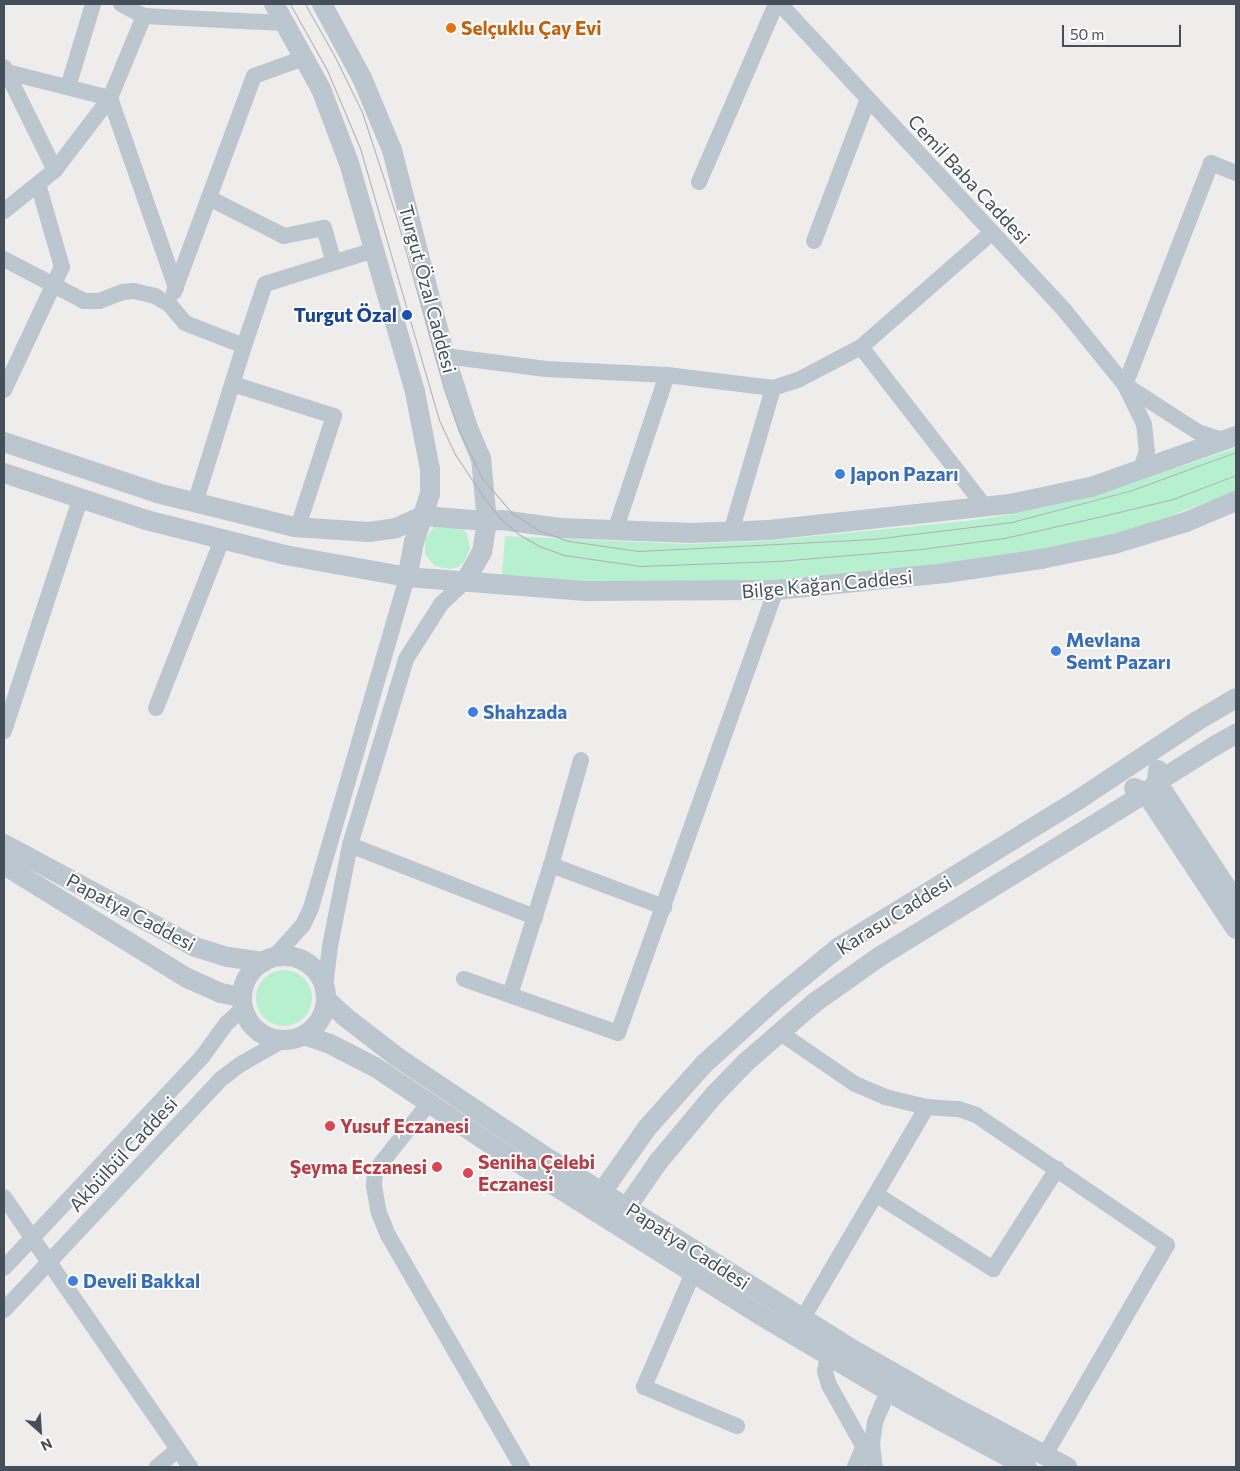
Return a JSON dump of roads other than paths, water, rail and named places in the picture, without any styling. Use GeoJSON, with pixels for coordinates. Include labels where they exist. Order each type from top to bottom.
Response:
{"type":"FeatureCollection","features":[{"type":"Feature","properties":{"kind":"street"},"geometry":{"type":"LineString","coordinates":[[68,87],[93,4]]}},
{"type":"Feature","properties":{"kind":"street"},"geometry":{"type":"LineString","coordinates":[[121,4],[144,16],[284,23]]}},
{"type":"Feature","properties":{"kind":"street","name":"Turgut Özal Caddesi"},"geometry":{"type":"LineString","coordinates":[[274,4],[321,89],[345,154],[415,392],[430,469],[430,494],[414,542],[407,577]]}},
{"type":"Feature","properties":{"kind":"street","name":"Turgut Özal Caddesi"},"geometry":{"type":"LineString","coordinates":[[322,4],[362,78],[392,150],[444,356],[468,428],[481,458],[487,521],[482,552],[465,582]]}},
{"type":"Feature","properties":{"kind":"street"},"geometry":{"type":"LineString","coordinates":[[699,182],[776,4]]}},
{"type":"Feature","properties":{"kind":"street","name":"Cemil Baba Caddesi"},"geometry":{"type":"LineString","coordinates":[[780,4],[1065,311],[1125,385],[1144,424],[1147,451],[1140,471]]}},
{"type":"Feature","properties":{"kind":"street"},"geometry":{"type":"LineString","coordinates":[[4,211],[55,170],[110,98],[144,16]]}},
{"type":"Feature","properties":{"kind":"street"},"geometry":{"type":"LineString","coordinates":[[170,305],[254,76],[304,58]]}},
{"type":"Feature","properties":{"kind":"street"},"geometry":{"type":"LineString","coordinates":[[5,69],[110,98]]}},
{"type":"Feature","properties":{"kind":"street"},"geometry":{"type":"LineString","coordinates":[[5,69],[55,170]]}},
{"type":"Feature","properties":{"kind":"street"},"geometry":{"type":"LineString","coordinates":[[110,98],[176,288]]}},
{"type":"Feature","properties":{"kind":"street"},"geometry":{"type":"LineString","coordinates":[[814,241],[868,99]]}},
{"type":"Feature","properties":{"kind":"street"},"geometry":{"type":"LineString","coordinates":[[1125,385],[1210,163],[1236,173]]}},
{"type":"Feature","properties":{"kind":"street"},"geometry":{"type":"LineString","coordinates":[[4,390],[62,267],[38,184]]}},
{"type":"Feature","properties":{"kind":"street"},"geometry":{"type":"LineString","coordinates":[[209,198],[284,236],[324,228],[334,262]]}},
{"type":"Feature","properties":{"kind":"street"},"geometry":{"type":"LineString","coordinates":[[444,356],[546,369],[667,376],[772,388],[807,376],[861,346],[992,233]]}},
{"type":"Feature","properties":{"kind":"street"},"geometry":{"type":"LineString","coordinates":[[195,503],[265,284],[374,250]]}},
{"type":"Feature","properties":{"kind":"street"},"geometry":{"type":"LineString","coordinates":[[4,259],[84,301],[99,301],[123,292],[134,291],[155,296],[170,305],[185,323],[244,346]]}},
{"type":"Feature","properties":{"kind":"street"},"geometry":{"type":"LineString","coordinates":[[861,346],[986,508]]}},
{"type":"Feature","properties":{"kind":"street"},"geometry":{"type":"LineString","coordinates":[[615,531],[667,376]]}},
{"type":"Feature","properties":{"kind":"street"},"geometry":{"type":"LineString","coordinates":[[233,384],[334,416],[298,528]]}},
{"type":"Feature","properties":{"kind":"street","name":"Cemil Baba Caddesi"},"geometry":{"type":"LineString","coordinates":[[1125,385],[1198,432],[1230,438]]}},
{"type":"Feature","properties":{"kind":"street"},"geometry":{"type":"LineString","coordinates":[[730,532],[772,388]]}},
{"type":"Feature","properties":{"kind":"street"},"geometry":{"type":"LineString","coordinates":[[4,442],[109,478],[195,503],[298,528],[369,532],[396,528],[423,516],[487,521],[502,520],[561,528],[692,533],[777,530],[986,508],[1051,497],[1140,471],[1230,438]]}},
{"type":"Feature","properties":{"kind":"street","name":"Bilge Kağan Caddesi"},"geometry":{"type":"LineString","coordinates":[[4,473],[80,500],[222,540],[285,555],[407,577],[586,591],[776,590],[891,580],[1078,553],[1150,534],[1236,501]]}},
{"type":"Feature","properties":{"kind":"street"},"geometry":{"type":"LineString","coordinates":[[4,731],[80,500]]}},
{"type":"Feature","properties":{"kind":"street"},"geometry":{"type":"LineString","coordinates":[[156,708],[222,540]]}},
{"type":"Feature","properties":{"kind":"street"},"geometry":{"type":"LineString","coordinates":[[407,577],[311,908],[303,926],[269,960],[248,977],[243,1003],[247,1019],[262,1034],[283,1040],[304,1035],[320,1020],[326,994],[330,946],[350,845],[406,658],[441,604],[465,582]]}},
{"type":"Feature","properties":{"kind":"street"},"geometry":{"type":"LineString","coordinates":[[464,979],[618,1033],[776,590]]}},
{"type":"Feature","properties":{"kind":"street","name":"Karasu Caddesi"},"geometry":{"type":"LineString","coordinates":[[602,1192],[647,1128],[704,1064],[776,998],[831,954],[1078,800],[1134,762],[1236,698]]}},
{"type":"Feature","properties":{"kind":"street","name":"Karasu Caddesi"},"geometry":{"type":"LineString","coordinates":[[627,1207],[685,1128],[746,1062],[822,997],[879,957],[1236,734]]}},
{"type":"Feature","properties":{"kind":"street"},"geometry":{"type":"LineString","coordinates":[[510,995],[551,865],[581,760]]}},
{"type":"Feature","properties":{"kind":"street"},"geometry":{"type":"LineString","coordinates":[[1134,762],[1128,770],[1128,780],[1134,788],[1151,787]]}},
{"type":"Feature","properties":{"kind":"street"},"geometry":{"type":"LineString","coordinates":[[1151,787],[1188,829],[1236,902]]}},
{"type":"Feature","properties":{"kind":"street"},"geometry":{"type":"LineString","coordinates":[[1151,787],[1236,930]]}},
{"type":"Feature","properties":{"kind":"street","name":"Papatya Caddesi"},"geometry":{"type":"LineString","coordinates":[[4,844],[195,947],[228,957],[269,960]]}},
{"type":"Feature","properties":{"kind":"street"},"geometry":{"type":"LineString","coordinates":[[350,845],[535,917]]}},
{"type":"Feature","properties":{"kind":"street","name":"Papatya Caddesi"},"geometry":{"type":"LineString","coordinates":[[4,865],[187,978],[243,1003]]}},
{"type":"Feature","properties":{"kind":"street"},"geometry":{"type":"LineString","coordinates":[[551,865],[664,908]]}},
{"type":"Feature","properties":{"kind":"street"},"geometry":{"type":"LineString","coordinates":[[269,960],[285,956],[306,962],[321,978],[326,994]]}},
{"type":"Feature","properties":{"kind":"street","name":"Papatya Caddesi"},"geometry":{"type":"LineString","coordinates":[[326,994],[344,1016],[397,1057],[516,1138],[802,1318],[834,1349]]}},
{"type":"Feature","properties":{"kind":"street","name":"Akbülbül Caddesi"},"geometry":{"type":"LineString","coordinates":[[4,1268],[202,1056],[243,1003]]}},
{"type":"Feature","properties":{"kind":"street"},"geometry":{"type":"LineString","coordinates":[[779,1032],[855,1084],[885,1097],[927,1108],[959,1109],[976,1115],[1168,1245],[1044,1456]]}},
{"type":"Feature","properties":{"kind":"street","name":"Papatya Caddesi"},"geometry":{"type":"LineString","coordinates":[[304,1035],[355,1056],[693,1273],[834,1349],[1026,1467]]}},
{"type":"Feature","properties":{"kind":"street","name":"Akbülbül Caddesi"},"geometry":{"type":"LineString","coordinates":[[4,1310],[221,1079],[241,1064],[283,1040]]}},
{"type":"Feature","properties":{"kind":"street"},"geometry":{"type":"LineString","coordinates":[[429,1103],[375,1171],[374,1186],[378,1213],[388,1235],[522,1467]]}},
{"type":"Feature","properties":{"kind":"street"},"geometry":{"type":"LineString","coordinates":[[802,1318],[877,1195],[927,1108]]}},
{"type":"Feature","properties":{"kind":"street"},"geometry":{"type":"LineString","coordinates":[[877,1195],[993,1269],[1057,1169]]}},
{"type":"Feature","properties":{"kind":"street"},"geometry":{"type":"LineString","coordinates":[[4,1197],[190,1467]]}},
{"type":"Feature","properties":{"kind":"street"},"geometry":{"type":"LineString","coordinates":[[693,1273],[644,1387],[737,1426]]}},
{"type":"Feature","properties":{"kind":"street"},"geometry":{"type":"LineString","coordinates":[[834,1349],[825,1372],[829,1385],[875,1467]]}},
{"type":"Feature","properties":{"kind":"street"},"geometry":{"type":"LineString","coordinates":[[875,1467],[873,1433],[878,1411],[892,1383]]}},
{"type":"Feature","properties":{"kind":"street","name":"Papatya Caddesi"},"geometry":{"type":"LineString","coordinates":[[892,1383],[1067,1467]]}},
{"type":"Feature","properties":{"kind":"street"},"geometry":{"type":"LineString","coordinates":[[855,1467],[863,1448]]}},
{"type":"Feature","properties":{"kind":"street"},"geometry":{"type":"LineString","coordinates":[[157,1467],[177,1450]]}},
{"type":"Feature","properties":{"kind":"tram line"},"geometry":{"type":"LineString","coordinates":[[290,4],[327,70],[360,148],[439,420],[455,454],[484,498],[502,520],[520,535],[539,546],[564,555],[640,566],[778,561],[921,549],[1004,538],[1098,517],[1173,499],[1236,475]]}},
{"type":"Feature","properties":{"kind":"tram line"},"geometry":{"type":"LineString","coordinates":[[305,4],[335,57],[362,112],[396,216],[443,386],[457,426],[482,478],[512,513],[538,530],[569,541],[638,551],[873,539],[1012,522],[1132,490],[1236,452]]}},
{"type":"Feature","properties":{"kind":"place","name":"Selçuklu Çay Evi"},"geometry":{"type":"Point","coordinates":[451,28]}},
{"type":"Feature","properties":{"kind":"place","name":"Turgut Özal"},"geometry":{"type":"Point","coordinates":[407,315]}},
{"type":"Feature","properties":{"kind":"place","name":"Japon Pazarı"},"geometry":{"type":"Point","coordinates":[840,474]}},
{"type":"Feature","properties":{"kind":"place","name":"Mevlana Semt Pazarı"},"geometry":{"type":"Point","coordinates":[1056,651]}},
{"type":"Feature","properties":{"kind":"place","name":"Shahzada"},"geometry":{"type":"Point","coordinates":[473,712]}},
{"type":"Feature","properties":{"kind":"place","name":"Yusuf Eczanesi"},"geometry":{"type":"Point","coordinates":[330,1126]}},
{"type":"Feature","properties":{"kind":"place","name":"Şeyma Eczanesi"},"geometry":{"type":"Point","coordinates":[437,1167]}},
{"type":"Feature","properties":{"kind":"place","name":"Seniha Çelebi Eczanesi"},"geometry":{"type":"Point","coordinates":[468,1173]}},
{"type":"Feature","properties":{"kind":"place","name":"Develi Bakkal"},"geometry":{"type":"Point","coordinates":[73,1281]}}]}
